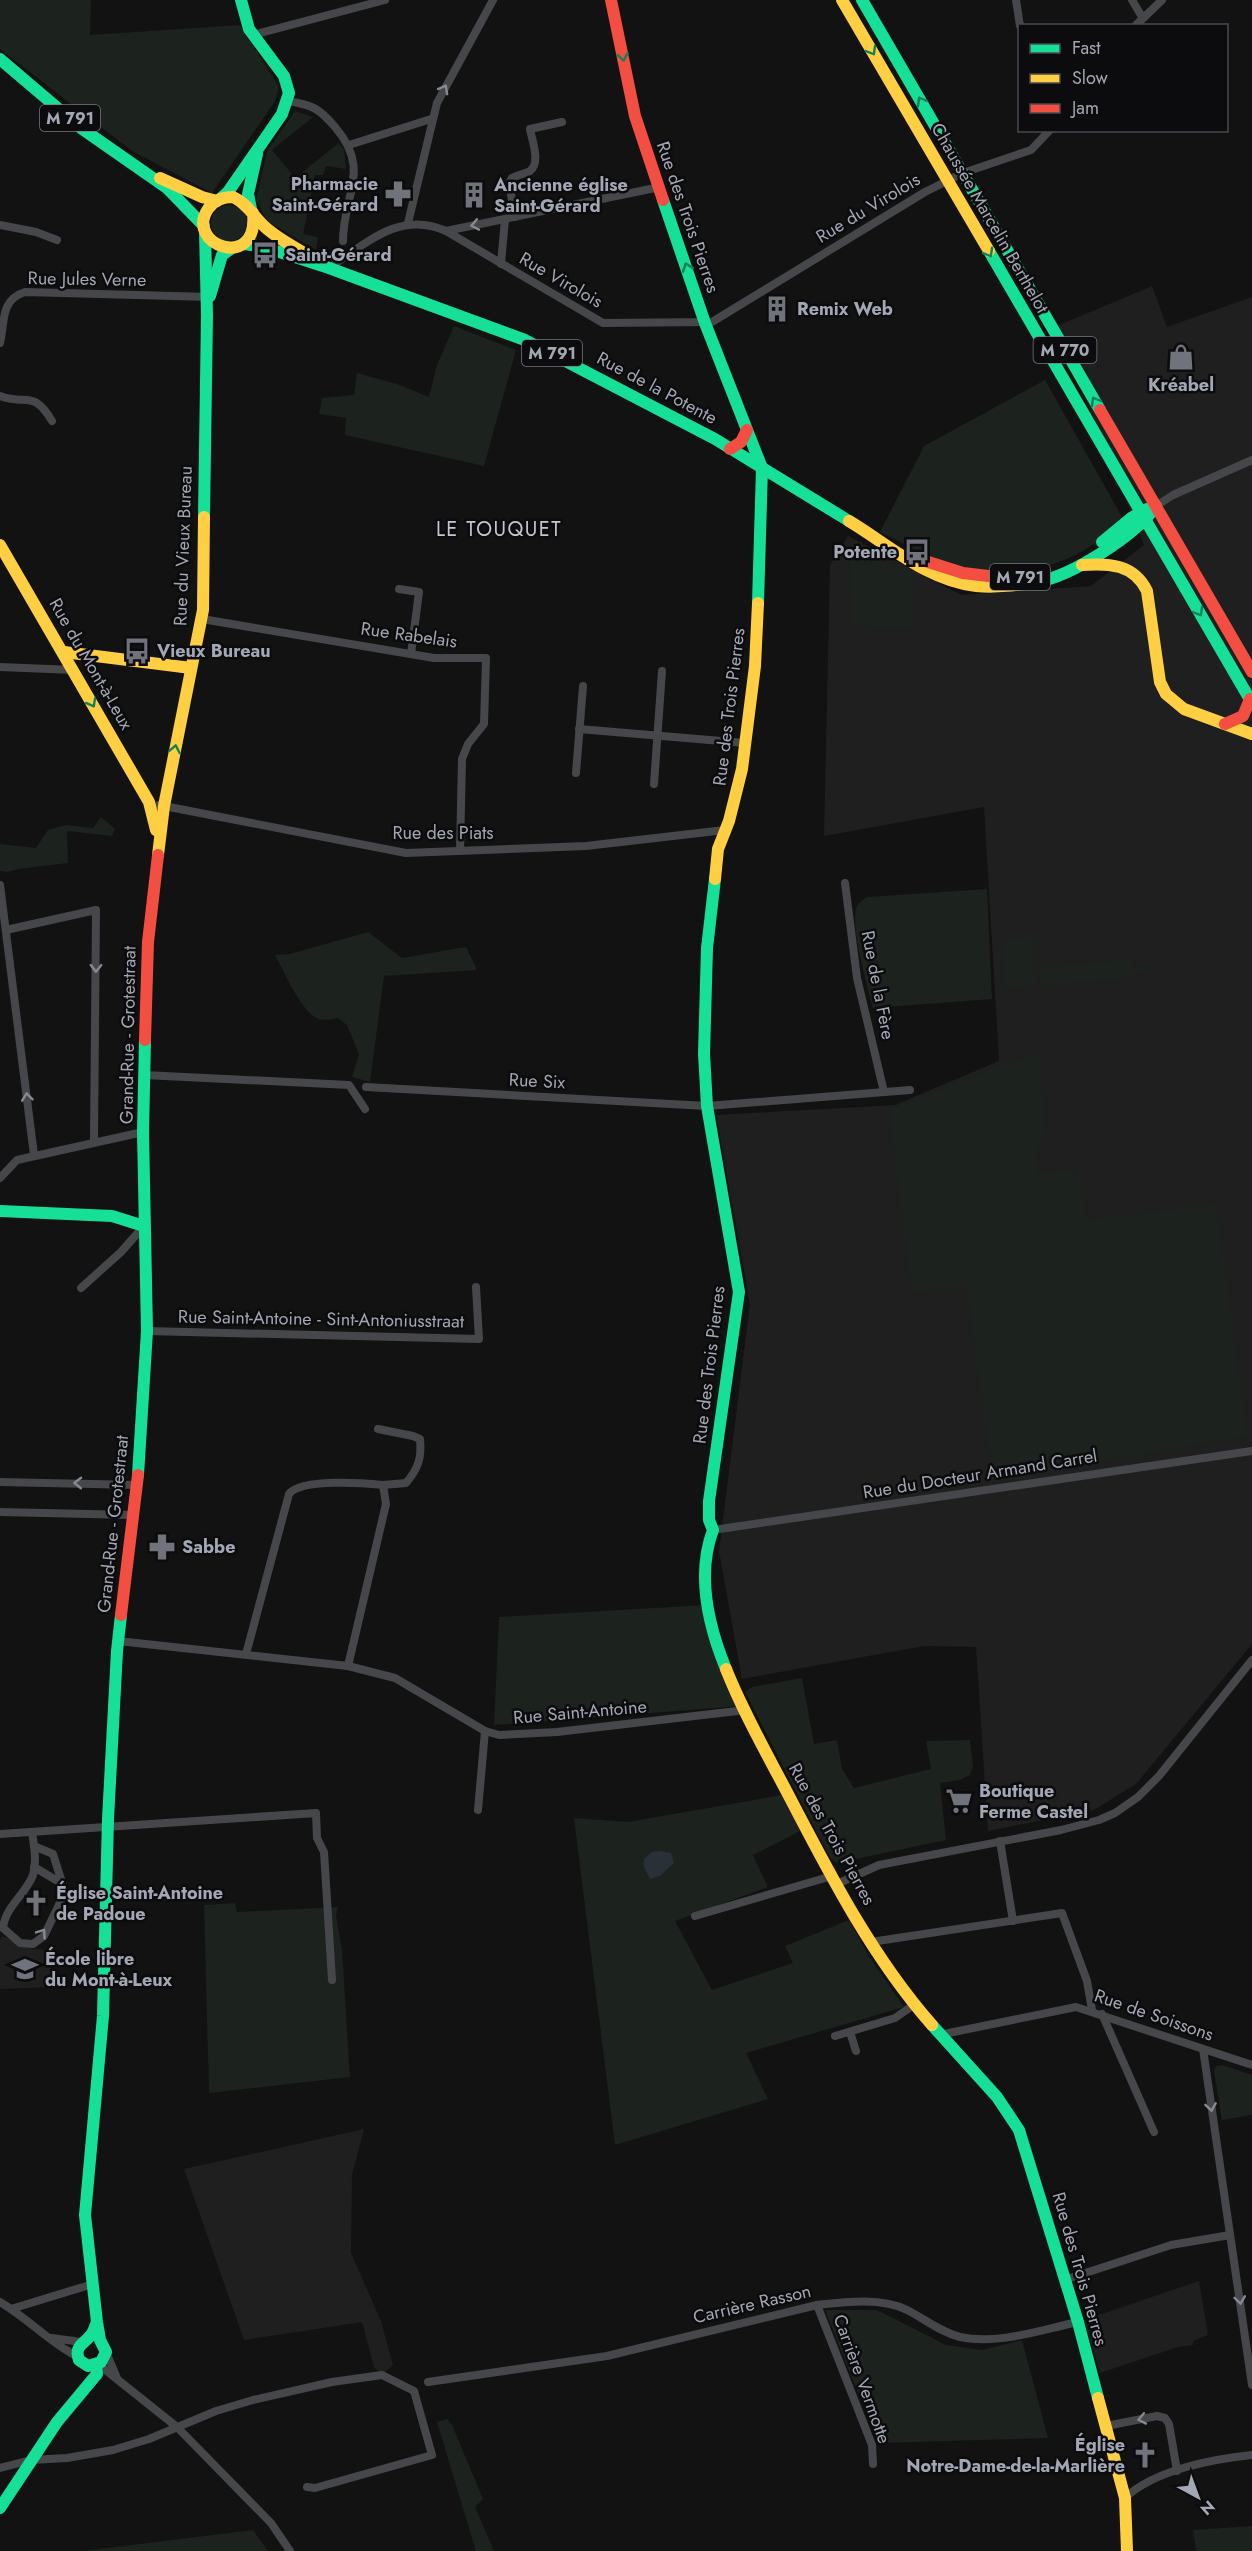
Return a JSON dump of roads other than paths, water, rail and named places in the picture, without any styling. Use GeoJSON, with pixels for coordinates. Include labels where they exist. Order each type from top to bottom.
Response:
{"type":"FeatureCollection","features":[{"type":"Feature","properties":{"kind":"main road"},"geometry":{"type":"LineString","coordinates":[[241,0],[244,16],[253,35],[285,75],[289,91],[288,101],[228,192],[206,213],[204,229],[215,244],[238,246],[254,229],[248,194],[249,181],[261,144]]}},
{"type":"Feature","properties":{"kind":"main road","name":"Rue des Trois Pierres"},"geometry":{"type":"LineString","coordinates":[[611,0],[633,109],[705,323],[762,468],[763,478],[755,666],[742,769],[717,855],[706,948],[704,1054],[707,1106],[739,1292],[709,1501],[709,1520],[713,1530],[705,1547],[704,1561],[709,1612],[718,1647],[746,1710],[834,1880],[871,1942],[939,2035],[1002,2104],[1019,2130],[1078,2322],[1125,2498],[1127,2551]]}},
{"type":"Feature","properties":{"kind":"main road","name":"Chaussée Marcelin Berthelot"},"geometry":{"type":"LineString","coordinates":[[842,0],[1075,399],[1148,513],[1219,615],[1252,672]]}},
{"type":"Feature","properties":{"kind":"main road","name":"Chaussée Marcelin Berthelot"},"geometry":{"type":"LineString","coordinates":[[862,0],[963,173],[1251,701]]}},
{"type":"Feature","properties":{"kind":"main road","name":"M 791"},"geometry":{"type":"LineString","coordinates":[[0,59],[74,122],[144,172],[187,207],[204,229]]}},
{"type":"Feature","properties":{"kind":"main road","name":"M 791"},"geometry":{"type":"LineString","coordinates":[[144,172],[202,197],[218,200]]}},
{"type":"Feature","properties":{"kind":"main road"},"geometry":{"type":"LineString","coordinates":[[218,200],[236,198],[252,211]]}},
{"type":"Feature","properties":{"kind":"main road","name":"Rue de la Potente"},"geometry":{"type":"LineString","coordinates":[[252,211],[270,232],[329,268]]}},
{"type":"Feature","properties":{"kind":"main road","name":"Rue du Vieux Bureau"},"geometry":{"type":"LineString","coordinates":[[158,847],[201,619],[208,297],[204,229]]}},
{"type":"Feature","properties":{"kind":"main road","name":"Rue de la Potente"},"geometry":{"type":"LineString","coordinates":[[238,246],[264,247],[329,268],[525,340],[730,449],[887,544],[908,561],[933,574],[976,586],[1006,586],[1040,582],[1063,575],[1083,565],[1148,513]]}},
{"type":"Feature","properties":{"kind":"main road","name":"Rue du Vieux Bureau"},"geometry":{"type":"LineString","coordinates":[[208,297],[222,255],[238,246]]}},
{"type":"Feature","properties":{"kind":"main road"},"geometry":{"type":"LineString","coordinates":[[730,449],[741,442],[747,430]]}},
{"type":"Feature","properties":{"kind":"main road","name":"Rue de la Potente"},"geometry":{"type":"LineString","coordinates":[[887,544],[952,571],[983,577],[1022,577],[1047,572],[1074,561],[1148,513]]}},
{"type":"Feature","properties":{"kind":"main road","name":"Rue du Mont-à-Leux"},"geometry":{"type":"LineString","coordinates":[[0,545],[149,802],[155,818],[158,847]]}},
{"type":"Feature","properties":{"kind":"main road","name":"Rue de la Potente"},"geometry":{"type":"LineString","coordinates":[[1083,565],[1096,564],[1128,568],[1140,576],[1148,591],[1159,677],[1165,693],[1184,709],[1252,734]]}},
{"type":"Feature","properties":{"kind":"main road"},"geometry":{"type":"LineString","coordinates":[[64,652],[191,668]]}},
{"type":"Feature","properties":{"kind":"main road"},"geometry":{"type":"LineString","coordinates":[[1225,724],[1243,716],[1251,701]]}},
{"type":"Feature","properties":{"kind":"main road","name":"Grand-Rue - Grotestraat"},"geometry":{"type":"LineString","coordinates":[[90,2340],[97,2322],[85,2215],[104,2016],[108,1826],[118,1641],[137,1485],[147,1331],[144,1076],[147,948],[158,847]]}},
{"type":"Feature","properties":{"kind":"main road"},"geometry":{"type":"LineString","coordinates":[[0,1212],[112,1216],[144,1226]]}},
{"type":"Feature","properties":{"kind":"main road"},"geometry":{"type":"LineString","coordinates":[[0,2508],[31,2460],[83,2389],[94,2365],[104,2359],[106,2352],[90,2340],[77,2348],[78,2357],[82,2362],[94,2365]]}},
{"type":"Feature","properties":{"kind":"street"},"geometry":{"type":"LineString","coordinates":[[253,35],[385,0]]}},
{"type":"Feature","properties":{"kind":"street"},"geometry":{"type":"LineString","coordinates":[[408,223],[431,119],[439,98],[493,0]]}},
{"type":"Feature","properties":{"kind":"street"},"geometry":{"type":"LineString","coordinates":[[1016,0],[1020,24]]}},
{"type":"Feature","properties":{"kind":"street"},"geometry":{"type":"LineString","coordinates":[[1132,0],[1142,17]]}},
{"type":"Feature","properties":{"kind":"street"},"geometry":{"type":"LineString","coordinates":[[1137,24],[1162,0]]}},
{"type":"Feature","properties":{"kind":"street"},"geometry":{"type":"LineString","coordinates":[[288,101],[318,109],[349,145],[354,168],[343,241]]}},
{"type":"Feature","properties":{"kind":"street"},"geometry":{"type":"LineString","coordinates":[[349,145],[431,119]]}},
{"type":"Feature","properties":{"kind":"street"},"geometry":{"type":"LineString","coordinates":[[515,217],[509,183],[515,176],[532,170],[536,163],[530,129],[562,122]]}},
{"type":"Feature","properties":{"kind":"street"},"geometry":{"type":"LineString","coordinates":[[1038,132],[1043,139]]}},
{"type":"Feature","properties":{"kind":"street","name":"Rue du Virolois"},"geometry":{"type":"LineString","coordinates":[[705,323],[720,319],[947,180],[1025,152],[1048,132]]}},
{"type":"Feature","properties":{"kind":"street"},"geometry":{"type":"LineString","coordinates":[[329,268],[387,231],[408,223],[423,223],[446,231],[660,187]]}},
{"type":"Feature","properties":{"kind":"street"},"geometry":{"type":"LineString","coordinates":[[501,264],[505,219]]}},
{"type":"Feature","properties":{"kind":"street"},"geometry":{"type":"LineString","coordinates":[[0,225],[36,232],[57,240]]}},
{"type":"Feature","properties":{"kind":"street","name":"Rue Virolois"},"geometry":{"type":"LineString","coordinates":[[446,231],[603,323],[705,323]]}},
{"type":"Feature","properties":{"kind":"street","name":"Rue Jules Verne"},"geometry":{"type":"LineString","coordinates":[[0,343],[6,306],[17,295],[25,292],[208,297]]}},
{"type":"Feature","properties":{"kind":"street"},"geometry":{"type":"LineString","coordinates":[[0,396],[38,402],[52,422]]}},
{"type":"Feature","properties":{"kind":"street"},"geometry":{"type":"LineString","coordinates":[[1148,513],[1178,493],[1252,460]]}},
{"type":"Feature","properties":{"kind":"street"},"geometry":{"type":"LineString","coordinates":[[399,589],[419,592],[411,654]]}},
{"type":"Feature","properties":{"kind":"street","name":"Rue Rabelais"},"geometry":{"type":"LineString","coordinates":[[201,619],[411,654],[459,660],[486,658],[484,724],[468,744],[462,759],[460,851]]}},
{"type":"Feature","properties":{"kind":"street"},"geometry":{"type":"LineString","coordinates":[[0,667],[74,670]]}},
{"type":"Feature","properties":{"kind":"street"},"geometry":{"type":"LineString","coordinates":[[654,784],[662,671]]}},
{"type":"Feature","properties":{"kind":"street"},"geometry":{"type":"LineString","coordinates":[[576,772],[583,686]]}},
{"type":"Feature","properties":{"kind":"street"},"geometry":{"type":"LineString","coordinates":[[579,729],[745,742]]}},
{"type":"Feature","properties":{"kind":"street"},"geometry":{"type":"LineString","coordinates":[[149,802],[164,806]]}},
{"type":"Feature","properties":{"kind":"street","name":"Rue des Piats"},"geometry":{"type":"LineString","coordinates":[[164,806],[406,853],[586,846],[725,830]]}},
{"type":"Feature","properties":{"kind":"street","name":"Rue de la Fère"},"geometry":{"type":"LineString","coordinates":[[846,883],[857,978],[884,1092]]}},
{"type":"Feature","properties":{"kind":"street"},"geometry":{"type":"LineString","coordinates":[[0,885],[34,1155]]}},
{"type":"Feature","properties":{"kind":"street"},"geometry":{"type":"LineString","coordinates":[[6,930],[96,910],[94,1141]]}},
{"type":"Feature","properties":{"kind":"street"},"geometry":{"type":"LineString","coordinates":[[144,1076],[350,1085],[365,1109]]}},
{"type":"Feature","properties":{"kind":"street","name":"Rue Six"},"geometry":{"type":"LineString","coordinates":[[366,1087],[707,1106]]}},
{"type":"Feature","properties":{"kind":"street"},"geometry":{"type":"LineString","coordinates":[[707,1106],[910,1090]]}},
{"type":"Feature","properties":{"kind":"street"},"geometry":{"type":"LineString","coordinates":[[0,1178],[17,1161],[34,1155],[143,1132]]}},
{"type":"Feature","properties":{"kind":"street"},"geometry":{"type":"LineString","coordinates":[[81,1288],[144,1226]]}},
{"type":"Feature","properties":{"kind":"street","name":"Rue Saint-Antoine - Sint-Antoniusstraat"},"geometry":{"type":"LineString","coordinates":[[147,1331],[478,1339],[476,1287]]}},
{"type":"Feature","properties":{"kind":"street"},"geometry":{"type":"LineString","coordinates":[[246,1654],[289,1494],[294,1488],[307,1485],[406,1483],[413,1475],[420,1463],[420,1440],[413,1436],[378,1429]]}},
{"type":"Feature","properties":{"kind":"street","name":"Rue du Docteur Armand Carrel"},"geometry":{"type":"LineString","coordinates":[[713,1530],[1252,1451]]}},
{"type":"Feature","properties":{"kind":"street"},"geometry":{"type":"LineString","coordinates":[[0,1482],[137,1485]]}},
{"type":"Feature","properties":{"kind":"street"},"geometry":{"type":"LineString","coordinates":[[348,1666],[386,1504],[383,1485]]}},
{"type":"Feature","properties":{"kind":"street"},"geometry":{"type":"LineString","coordinates":[[0,1512],[133,1515]]}},
{"type":"Feature","properties":{"kind":"street","name":"Rue Saint-Antoine"},"geometry":{"type":"LineString","coordinates":[[118,1641],[348,1666],[395,1678],[485,1731],[499,1735],[557,1732],[746,1710]]}},
{"type":"Feature","properties":{"kind":"street"},"geometry":{"type":"LineString","coordinates":[[695,1916],[834,1880],[879,1865],[1099,1820],[1126,1806],[1159,1776],[1252,1660]]}},
{"type":"Feature","properties":{"kind":"street"},"geometry":{"type":"LineString","coordinates":[[478,1810],[485,1731]]}},
{"type":"Feature","properties":{"kind":"street"},"geometry":{"type":"LineString","coordinates":[[0,1834],[316,1813],[317,1838],[324,1852],[332,1980]]}},
{"type":"Feature","properties":{"kind":"street"},"geometry":{"type":"LineString","coordinates":[[32,1832],[33,1876],[4,1919],[3,1928],[20,1943],[33,1944],[44,1936],[65,1892],[61,1883],[34,1867]]}},
{"type":"Feature","properties":{"kind":"street"},"geometry":{"type":"LineString","coordinates":[[1000,1841],[1012,1921]]}},
{"type":"Feature","properties":{"kind":"street"},"geometry":{"type":"LineString","coordinates":[[34,1846],[53,1854],[63,1879],[61,1883]]}},
{"type":"Feature","properties":{"kind":"street"},"geometry":{"type":"LineString","coordinates":[[871,1942],[1062,1913],[1087,1981],[1092,2010]]}},
{"type":"Feature","properties":{"kind":"street"},"geometry":{"type":"LineString","coordinates":[[835,2036],[896,2018],[915,2004]]}},
{"type":"Feature","properties":{"kind":"street","name":"Rue de Soissons"},"geometry":{"type":"LineString","coordinates":[[939,2035],[1072,2007],[1092,2010],[1252,2065]]}},
{"type":"Feature","properties":{"kind":"street"},"geometry":{"type":"LineString","coordinates":[[1102,2014],[1154,2132]]}},
{"type":"Feature","properties":{"kind":"street"},"geometry":{"type":"LineString","coordinates":[[850,2032],[856,2051]]}},
{"type":"Feature","properties":{"kind":"street"},"geometry":{"type":"LineString","coordinates":[[1203,2049],[1252,2385]]}},
{"type":"Feature","properties":{"kind":"street"},"geometry":{"type":"LineString","coordinates":[[1064,2280],[1171,2245],[1230,2235]]}},
{"type":"Feature","properties":{"kind":"street"},"geometry":{"type":"LineString","coordinates":[[11,2309],[93,2284]]}},
{"type":"Feature","properties":{"kind":"street"},"geometry":{"type":"LineString","coordinates":[[0,2302],[52,2338],[61,2349],[78,2357]]}},
{"type":"Feature","properties":{"kind":"street","name":"Carrière Rasson"},"geometry":{"type":"LineString","coordinates":[[428,2382],[607,2356],[817,2305],[864,2302],[900,2306],[947,2333],[976,2339],[1002,2338],[1078,2322]]}},
{"type":"Feature","properties":{"kind":"street","name":"Carrière Vermotte"},"geometry":{"type":"LineString","coordinates":[[817,2305],[872,2445],[873,2464]]}},
{"type":"Feature","properties":{"kind":"street"},"geometry":{"type":"LineString","coordinates":[[52,2338],[90,2340]]}},
{"type":"Feature","properties":{"kind":"street"},"geometry":{"type":"LineString","coordinates":[[106,2352],[117,2378],[126,2389],[177,2427],[271,2523],[290,2551]]}},
{"type":"Feature","properties":{"kind":"street"},"geometry":{"type":"LineString","coordinates":[[94,2365],[117,2378]]}},
{"type":"Feature","properties":{"kind":"street"},"geometry":{"type":"LineString","coordinates":[[0,2468],[31,2460],[67,2458],[113,2450],[149,2439],[216,2411],[332,2382],[382,2374],[414,2391],[432,2455],[315,2488],[307,2487]]}},
{"type":"Feature","properties":{"kind":"street"},"geometry":{"type":"LineString","coordinates":[[1106,2426],[1157,2416],[1165,2418],[1169,2424],[1177,2471]]}},
{"type":"Feature","properties":{"kind":"street"},"geometry":{"type":"LineString","coordinates":[[1125,2498],[1147,2482],[1177,2471],[1252,2455]]}},
{"type":"Feature","properties":{"kind":"street"},"geometry":{"type":"LineString","coordinates":[[284,2542],[295,2551]]}},
{"type":"Feature","properties":{"kind":"place","name":"Pharmacie Saint-Gérard"},"geometry":{"type":"Point","coordinates":[398,194]}},
{"type":"Feature","properties":{"kind":"place","name":"Ancienne église Saint-Gérard"},"geometry":{"type":"Point","coordinates":[474,195]}},
{"type":"Feature","properties":{"kind":"place","name":"Saint-Gérard"},"geometry":{"type":"Point","coordinates":[265,255]}},
{"type":"Feature","properties":{"kind":"place","name":"Remix Web"},"geometry":{"type":"Point","coordinates":[777,309]}},
{"type":"Feature","properties":{"kind":"place","name":"Kréabel"},"geometry":{"type":"Point","coordinates":[1181,357]}},
{"type":"Feature","properties":{"kind":"place","name":"Potente"},"geometry":{"type":"Point","coordinates":[917,552]}},
{"type":"Feature","properties":{"kind":"place","name":"Vieux Bureau"},"geometry":{"type":"Point","coordinates":[137,651]}},
{"type":"Feature","properties":{"kind":"place","name":"Sabbe"},"geometry":{"type":"Point","coordinates":[162,1547]}},
{"type":"Feature","properties":{"kind":"place","name":"Boutique Ferme Castel"},"geometry":{"type":"Point","coordinates":[959,1801]}},
{"type":"Feature","properties":{"kind":"place","name":"Église Saint-Antoine de Padoue"},"geometry":{"type":"Point","coordinates":[36,1903]}},
{"type":"Feature","properties":{"kind":"place","name":"École libre du Mont-à-Leux"},"geometry":{"type":"Point","coordinates":[25,1969]}},
{"type":"Feature","properties":{"kind":"place","name":"Église Notre-Dame-de-la-Marlière"},"geometry":{"type":"Point","coordinates":[1145,2455]}},
{"type":"Feature","properties":{"kind":"district","name":"LE TOUQUET"},"geometry":{"type":"Point","coordinates":[499,529]}}]}
